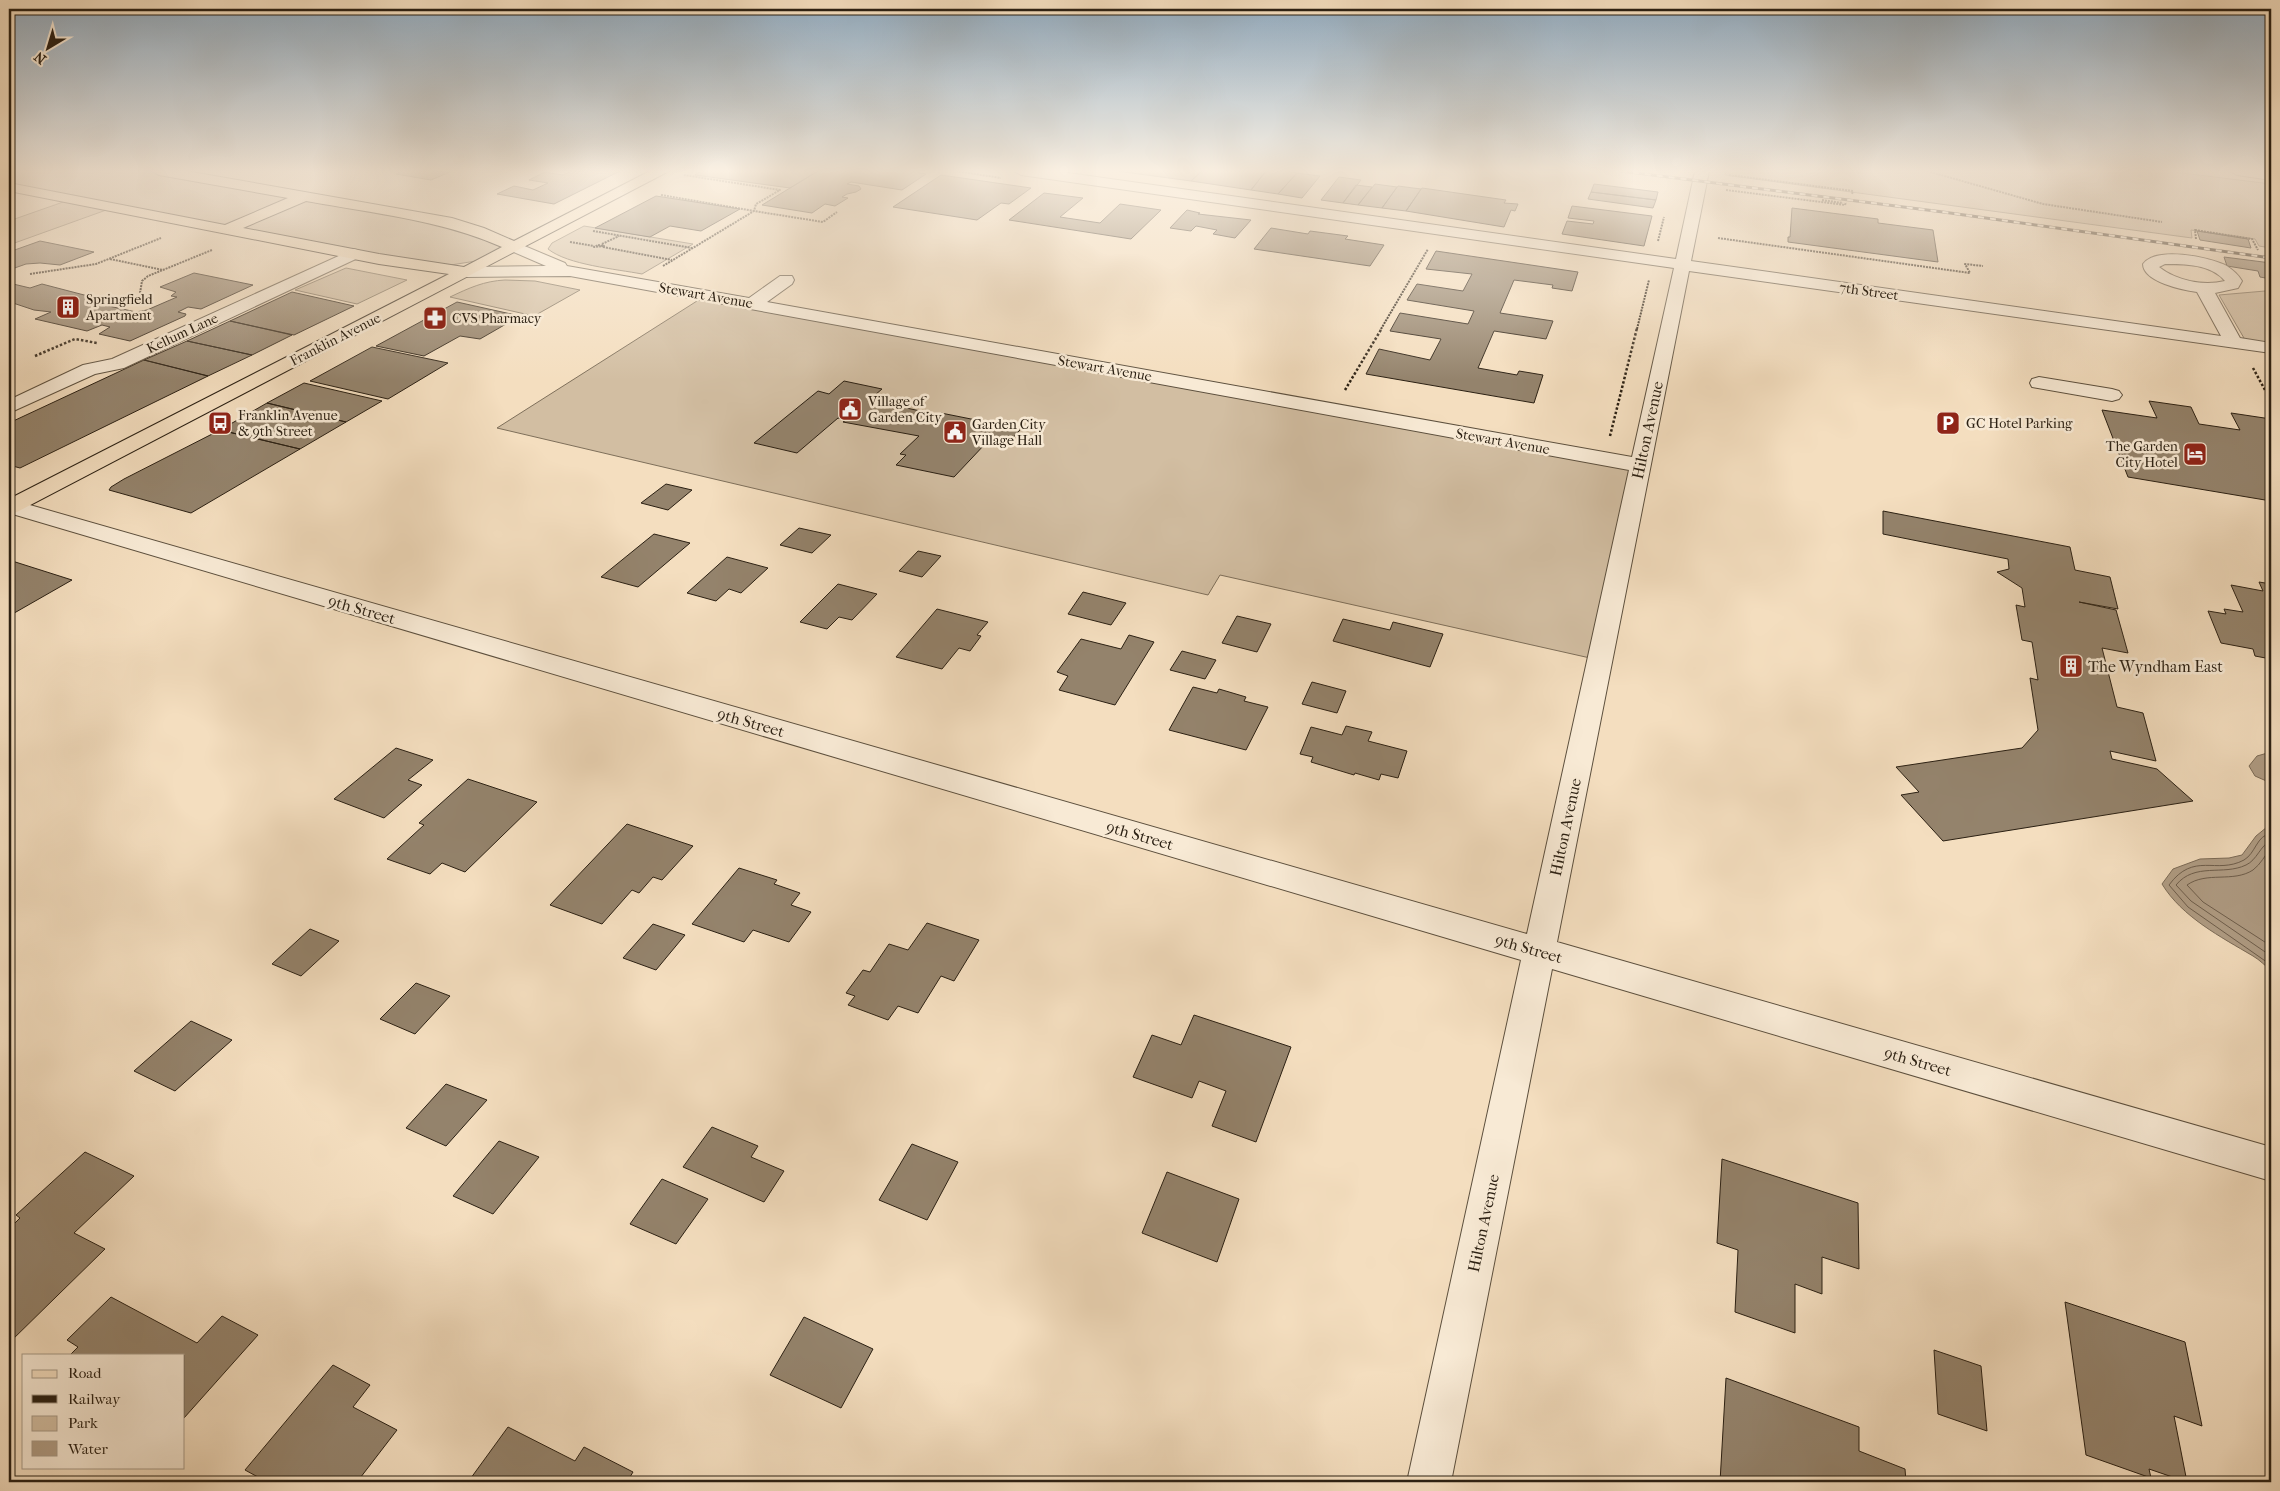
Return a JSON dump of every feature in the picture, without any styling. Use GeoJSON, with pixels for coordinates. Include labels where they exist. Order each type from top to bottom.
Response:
{"type":"FeatureCollection","features":[{"type":"Feature","properties":{"kind":"main road","name":"Stewart Avenue"},"geometry":{"type":"LineString","coordinates":[[286,241],[354,254],[467,272]]}},
{"type":"Feature","properties":{"kind":"main road","name":"Stewart Avenue"},"geometry":{"type":"LineString","coordinates":[[500,241],[515,247]]}},
{"type":"Feature","properties":{"kind":"main road","name":"Franklin Avenue"},"geometry":{"type":"LineString","coordinates":[[9,507],[528,241]]}},
{"type":"Feature","properties":{"kind":"street","name":"7th Street"},"geometry":{"type":"LineString","coordinates":[[1508,241],[2271,348]]}},
{"type":"Feature","properties":{"kind":"street","name":"Hilton Avenue"},"geometry":{"type":"LineString","coordinates":[[1428,1482],[1639,465],[1682,265],[1691,241]]}},
{"type":"Feature","properties":{"kind":"street","name":"Stewart Avenue"},"geometry":{"type":"LineString","coordinates":[[515,247],[570,271]]}},
{"type":"Feature","properties":{"kind":"street","name":"Kellum Lane"},"geometry":{"type":"LineString","coordinates":[[9,407],[90,369],[117,364],[354,254]]}},
{"type":"Feature","properties":{"kind":"street","name":"Stewart Avenue"},"geometry":{"type":"LineString","coordinates":[[467,272],[570,271],[1639,465]]}},
{"type":"Feature","properties":{"kind":"street"},"geometry":{"type":"LineString","coordinates":[[752,304],[786,280]]}},
{"type":"Feature","properties":{"kind":"street"},"geometry":{"type":"LineString","coordinates":[[2202,287],[2234,343]]}},
{"type":"Feature","properties":{"kind":"street"},"geometry":{"type":"LineString","coordinates":[[2039,383],[2112,394]]}},
{"type":"Feature","properties":{"kind":"street","name":"9th Street"},"geometry":{"type":"LineString","coordinates":[[9,507],[2271,1164]]}},
{"type":"Feature","properties":{"kind":"path"},"geometry":{"type":"LineString","coordinates":[[30,274],[89,266],[155,241]]}},
{"type":"Feature","properties":{"kind":"path"},"geometry":{"type":"LineString","coordinates":[[568,241],[672,260]]}},
{"type":"Feature","properties":{"kind":"path"},"geometry":{"type":"LineString","coordinates":[[602,246],[611,241]]}},
{"type":"Feature","properties":{"kind":"path"},"geometry":{"type":"LineString","coordinates":[[651,241],[692,248]]}},
{"type":"Feature","properties":{"kind":"path"},"geometry":{"type":"LineString","coordinates":[[659,268],[704,241]]}},
{"type":"Feature","properties":{"kind":"path"},"geometry":{"type":"LineString","coordinates":[[1737,241],[1970,273],[1965,264],[1983,266]]}},
{"type":"Feature","properties":{"kind":"path"},"geometry":{"type":"LineString","coordinates":[[2253,241],[2258,250]]}},
{"type":"Feature","properties":{"kind":"path"},"geometry":{"type":"LineString","coordinates":[[140,293],[144,279],[215,248]]}},
{"type":"Feature","properties":{"kind":"path"},"geometry":{"type":"LineString","coordinates":[[1343,393],[1428,249]]}},
{"type":"Feature","properties":{"kind":"path"},"geometry":{"type":"LineString","coordinates":[[1871,254],[1872,259]]}},
{"type":"Feature","properties":{"kind":"path"},"geometry":{"type":"LineString","coordinates":[[109,259],[163,270]]}},
{"type":"Feature","properties":{"kind":"path"},"geometry":{"type":"LineString","coordinates":[[1608,444],[1651,272]]}},
{"type":"Feature","properties":{"kind":"path"},"geometry":{"type":"LineString","coordinates":[[2254,370],[2271,401]]}},
{"type":"Feature","properties":{"kind":"green space"},"geometry":{"type":"Polygon","coordinates":[[[9,241],[21,241],[9,245],[9,241]]]}},
{"type":"Feature","properties":{"kind":"green space"},"geometry":{"type":"Polygon","coordinates":[[[288,241],[496,241],[504,247],[476,261],[438,267],[288,241]]]}},
{"type":"Feature","properties":{"kind":"green space"},"geometry":{"type":"Polygon","coordinates":[[[557,241],[672,241],[693,244],[642,274],[567,259],[548,249],[557,241]]]}},
{"type":"Feature","properties":{"kind":"green space"},"geometry":{"type":"Polygon","coordinates":[[[2256,241],[2271,241],[2271,248],[2259,246],[2256,241]]]}},
{"type":"Feature","properties":{"kind":"green space"},"geometry":{"type":"Polygon","coordinates":[[[346,268],[407,280],[357,304],[295,290],[346,268]]]}},
{"type":"Feature","properties":{"kind":"green space"},"geometry":{"type":"Polygon","coordinates":[[[505,280],[535,281],[580,290],[534,316],[450,297],[483,283],[505,280]]]}},
{"type":"Feature","properties":{"kind":"green space"},"geometry":{"type":"Polygon","coordinates":[[[2271,292],[2271,349],[2248,345],[2219,295],[2271,292]]]}},
{"type":"Feature","properties":{"kind":"green space"},"geometry":{"type":"Polygon","coordinates":[[[708,294],[1639,465],[1599,660],[1220,575],[1208,595],[497,428],[708,294]]]}},
{"type":"Feature","properties":{"kind":"water"},"geometry":{"type":"Polygon","coordinates":[[[2271,752],[2271,783],[2255,776],[2249,766],[2257,756],[2271,752]]]}},
{"type":"Feature","properties":{"kind":"water"},"geometry":{"type":"Polygon","coordinates":[[[2267,827],[2271,830],[2271,970],[2256,958],[2215,934],[2191,916],[2170,896],[2162,884],[2173,869],[2200,859],[2229,858],[2242,855],[2256,836],[2267,827]]]}},
{"type":"Feature","properties":{"kind":"building","name":"Springfield Apartment"},"geometry":{"type":"Polygon","coordinates":[[[40,241],[94,252],[60,265],[26,264],[9,270],[9,252],[40,241]]]}},
{"type":"Feature","properties":{"kind":"building"},"geometry":{"type":"Polygon","coordinates":[[[1261,241],[1355,241],[1384,245],[1370,266],[1254,249],[1261,241]]]}},
{"type":"Feature","properties":{"kind":"building"},"geometry":{"type":"Polygon","coordinates":[[[1607,241],[1645,241],[1644,246],[1607,241]]]}},
{"type":"Feature","properties":{"kind":"building"},"geometry":{"type":"Polygon","coordinates":[[[1935,241],[1938,262],[1788,242],[1935,241]]]}},
{"type":"Feature","properties":{"kind":"building"},"geometry":{"type":"Polygon","coordinates":[[[2204,241],[2249,241],[2251,248],[2204,241]]]}},
{"type":"Feature","properties":{"kind":"building"},"geometry":{"type":"Polygon","coordinates":[[[1436,251],[1578,272],[1572,291],[1552,288],[1553,285],[1514,280],[1500,313],[1553,321],[1546,339],[1494,331],[1478,368],[1517,375],[1519,371],[1543,375],[1534,403],[1366,374],[1379,349],[1430,360],[1441,339],[1390,331],[1400,313],[1468,324],[1474,311],[1407,300],[1417,284],[1463,291],[1472,274],[1426,269],[1436,251]]]}},
{"type":"Feature","properties":{"kind":"building"},"geometry":{"type":"Polygon","coordinates":[[[2224,257],[2271,263],[2271,279],[2260,277],[2258,271],[2227,266],[2224,257]]]}},
{"type":"Feature","properties":{"kind":"building","name":"Springfield Apartment"},"geometry":{"type":"Polygon","coordinates":[[[194,273],[253,285],[201,309],[188,307],[178,312],[186,314],[185,316],[130,341],[99,334],[110,327],[102,325],[87,331],[35,319],[51,312],[34,310],[13,303],[9,305],[9,283],[30,288],[42,284],[103,298],[95,303],[136,312],[147,310],[177,297],[171,296],[176,292],[160,287],[194,273]]]}},
{"type":"Feature","properties":{"kind":"building"},"geometry":{"type":"Polygon","coordinates":[[[292,292],[354,306],[294,335],[230,321],[292,292]]]}},
{"type":"Feature","properties":{"kind":"building","name":"CVS Pharmacy"},"geometry":{"type":"Polygon","coordinates":[[[457,302],[520,316],[480,339],[460,336],[424,356],[376,346],[457,302]]]}},
{"type":"Feature","properties":{"kind":"building"},"geometry":{"type":"Polygon","coordinates":[[[230,321],[292,335],[252,355],[187,341],[230,321]]]}},
{"type":"Feature","properties":{"kind":"building"},"geometry":{"type":"Polygon","coordinates":[[[187,341],[252,355],[208,376],[144,360],[187,341]]]}},
{"type":"Feature","properties":{"kind":"building"},"geometry":{"type":"Polygon","coordinates":[[[372,347],[448,363],[388,399],[310,381],[372,347]]]}},
{"type":"Feature","properties":{"kind":"building"},"geometry":{"type":"Polygon","coordinates":[[[144,360],[208,376],[20,468],[9,465],[9,423],[144,360]]]}},
{"type":"Feature","properties":{"kind":"building","name":"Garden City Village Hall"},"geometry":{"type":"Polygon","coordinates":[[[844,381],[882,389],[868,401],[877,403],[881,399],[900,403],[897,406],[939,415],[941,413],[1021,429],[1004,447],[986,443],[954,477],[896,465],[906,455],[900,454],[919,436],[843,422],[846,420],[838,418],[797,453],[754,443],[818,391],[829,394],[844,381]]]}},
{"type":"Feature","properties":{"kind":"building"},"geometry":{"type":"Polygon","coordinates":[[[304,383],[382,401],[346,422],[267,403],[304,383]]]}},
{"type":"Feature","properties":{"kind":"building","name":"The Garden City Hotel"},"geometry":{"type":"Polygon","coordinates":[[[2149,401],[2191,407],[2199,424],[2240,430],[2231,413],[2271,419],[2271,501],[2128,477],[2102,410],[2157,418],[2149,401]]]}},
{"type":"Feature","properties":{"kind":"building"},"geometry":{"type":"Polygon","coordinates":[[[267,403],[346,422],[300,449],[220,430],[267,403]]]}},
{"type":"Feature","properties":{"kind":"building"},"geometry":{"type":"Polygon","coordinates":[[[220,430],[300,449],[191,513],[109,490],[124,479],[220,430]]]}},
{"type":"Feature","properties":{"kind":"building"},"geometry":{"type":"Polygon","coordinates":[[[666,484],[692,490],[668,510],[641,503],[666,484]]]}},
{"type":"Feature","properties":{"kind":"building","name":"The Wyndham East"},"geometry":{"type":"Polygon","coordinates":[[[1883,511],[2070,547],[2075,570],[2110,577],[2118,609],[2079,602],[2116,610],[2128,653],[2102,648],[2117,707],[2143,713],[2156,761],[2110,751],[2112,759],[2157,769],[2193,801],[1943,841],[1901,795],[1919,792],[1896,767],[2022,748],[2038,730],[2030,678],[2038,680],[2032,642],[2022,640],[2016,605],[2025,607],[2022,588],[1997,572],[2009,569],[2008,559],[1883,534],[1883,511]]]}},
{"type":"Feature","properties":{"kind":"building"},"geometry":{"type":"Polygon","coordinates":[[[799,528],[831,535],[812,553],[780,545],[799,528]]]}},
{"type":"Feature","properties":{"kind":"building"},"geometry":{"type":"Polygon","coordinates":[[[654,534],[690,543],[638,587],[601,577],[654,534]]]}},
{"type":"Feature","properties":{"kind":"building"},"geometry":{"type":"Polygon","coordinates":[[[918,551],[941,556],[922,577],[899,571],[918,551]]]}},
{"type":"Feature","properties":{"kind":"building"},"geometry":{"type":"Polygon","coordinates":[[[727,557],[768,568],[741,593],[729,589],[716,601],[687,593],[727,557]]]}},
{"type":"Feature","properties":{"kind":"building"},"geometry":{"type":"Polygon","coordinates":[[[9,560],[72,580],[9,616],[9,560]]]}},
{"type":"Feature","properties":{"kind":"building"},"geometry":{"type":"Polygon","coordinates":[[[2259,582],[2271,584],[2271,659],[2255,656],[2253,649],[2221,643],[2208,611],[2226,614],[2224,609],[2243,612],[2231,585],[2263,591],[2259,582]]]}},
{"type":"Feature","properties":{"kind":"building"},"geometry":{"type":"Polygon","coordinates":[[[838,584],[877,594],[852,620],[839,617],[827,629],[800,622],[838,584]]]}},
{"type":"Feature","properties":{"kind":"building"},"geometry":{"type":"Polygon","coordinates":[[[1083,592],[1126,603],[1111,625],[1068,614],[1083,592]]]}},
{"type":"Feature","properties":{"kind":"building"},"geometry":{"type":"Polygon","coordinates":[[[937,609],[988,622],[977,635],[981,636],[970,651],[959,648],[942,669],[896,657],[937,609]]]}},
{"type":"Feature","properties":{"kind":"building"},"geometry":{"type":"Polygon","coordinates":[[[1237,616],[1271,624],[1257,652],[1222,643],[1237,616]]]}},
{"type":"Feature","properties":{"kind":"building"},"geometry":{"type":"Polygon","coordinates":[[[1343,619],[1390,630],[1393,622],[1443,634],[1430,667],[1333,641],[1343,619]]]}},
{"type":"Feature","properties":{"kind":"building"},"geometry":{"type":"Polygon","coordinates":[[[1129,635],[1154,642],[1115,705],[1059,690],[1068,676],[1057,672],[1081,639],[1121,649],[1129,635]]]}},
{"type":"Feature","properties":{"kind":"building"},"geometry":{"type":"Polygon","coordinates":[[[1182,651],[1216,660],[1205,679],[1170,670],[1182,651]]]}},
{"type":"Feature","properties":{"kind":"building"},"geometry":{"type":"Polygon","coordinates":[[[1312,682],[1346,691],[1337,713],[1302,704],[1312,682]]]}},
{"type":"Feature","properties":{"kind":"building"},"geometry":{"type":"Polygon","coordinates":[[[1193,687],[1217,693],[1219,689],[1246,697],[1244,701],[1268,707],[1246,750],[1169,730],[1193,687]]]}},
{"type":"Feature","properties":{"kind":"building"},"geometry":{"type":"Polygon","coordinates":[[[1346,726],[1372,732],[1368,741],[1407,751],[1398,778],[1381,774],[1379,780],[1355,773],[1354,775],[1311,762],[1313,757],[1300,754],[1311,727],[1342,735],[1346,726]]]}},
{"type":"Feature","properties":{"kind":"building"},"geometry":{"type":"Polygon","coordinates":[[[396,748],[433,760],[408,780],[422,785],[384,818],[334,799],[396,748]]]}},
{"type":"Feature","properties":{"kind":"building"},"geometry":{"type":"Polygon","coordinates":[[[468,779],[537,802],[465,872],[442,863],[430,874],[387,859],[424,825],[419,823],[468,779]]]}},
{"type":"Feature","properties":{"kind":"building"},"geometry":{"type":"Polygon","coordinates":[[[627,824],[693,846],[662,880],[653,877],[639,893],[632,890],[602,924],[550,905],[627,824]]]}},
{"type":"Feature","properties":{"kind":"building"},"geometry":{"type":"Polygon","coordinates":[[[739,868],[777,880],[774,884],[800,893],[791,905],[811,912],[789,942],[753,930],[744,942],[692,924],[739,868]]]}},
{"type":"Feature","properties":{"kind":"building"},"geometry":{"type":"Polygon","coordinates":[[[927,923],[979,940],[954,981],[941,976],[918,1013],[898,1006],[888,1020],[848,1005],[855,996],[846,993],[863,970],[870,972],[889,944],[908,950],[927,923]]]}},
{"type":"Feature","properties":{"kind":"building"},"geometry":{"type":"Polygon","coordinates":[[[653,924],[685,935],[656,970],[623,958],[653,924]]]}},
{"type":"Feature","properties":{"kind":"building"},"geometry":{"type":"Polygon","coordinates":[[[310,929],[339,941],[301,976],[272,964],[310,929]]]}},
{"type":"Feature","properties":{"kind":"building"},"geometry":{"type":"Polygon","coordinates":[[[416,983],[450,996],[415,1034],[380,1019],[416,983]]]}},
{"type":"Feature","properties":{"kind":"building"},"geometry":{"type":"Polygon","coordinates":[[[1194,1015],[1291,1047],[1256,1142],[1212,1126],[1226,1091],[1199,1081],[1192,1098],[1133,1077],[1152,1035],[1181,1045],[1194,1015]]]}},
{"type":"Feature","properties":{"kind":"building"},"geometry":{"type":"Polygon","coordinates":[[[191,1021],[232,1040],[175,1091],[134,1071],[191,1021]]]}},
{"type":"Feature","properties":{"kind":"building"},"geometry":{"type":"Polygon","coordinates":[[[446,1084],[487,1100],[446,1146],[406,1128],[446,1084]]]}},
{"type":"Feature","properties":{"kind":"building"},"geometry":{"type":"Polygon","coordinates":[[[712,1127],[758,1146],[751,1157],[784,1171],[764,1202],[683,1167],[712,1127]]]}},
{"type":"Feature","properties":{"kind":"building"},"geometry":{"type":"Polygon","coordinates":[[[499,1141],[539,1157],[493,1214],[453,1196],[499,1141]]]}},
{"type":"Feature","properties":{"kind":"building"},"geometry":{"type":"Polygon","coordinates":[[[912,1144],[958,1162],[927,1220],[879,1200],[912,1144]]]}},
{"type":"Feature","properties":{"kind":"building"},"geometry":{"type":"Polygon","coordinates":[[[85,1152],[134,1176],[74,1233],[105,1249],[9,1343],[9,1229],[20,1218],[16,1215],[85,1152]]]}},
{"type":"Feature","properties":{"kind":"building"},"geometry":{"type":"Polygon","coordinates":[[[1722,1159],[1858,1203],[1859,1269],[1822,1257],[1822,1294],[1795,1284],[1795,1333],[1735,1312],[1738,1250],[1717,1243],[1722,1159]]]}},
{"type":"Feature","properties":{"kind":"building"},"geometry":{"type":"Polygon","coordinates":[[[1167,1172],[1239,1199],[1217,1262],[1142,1233],[1167,1172]]]}},
{"type":"Feature","properties":{"kind":"building"},"geometry":{"type":"Polygon","coordinates":[[[662,1179],[708,1199],[676,1244],[630,1224],[662,1179]]]}},
{"type":"Feature","properties":{"kind":"building"},"geometry":{"type":"Polygon","coordinates":[[[111,1297],[197,1343],[222,1316],[258,1335],[185,1417],[185,1354],[71,1354],[78,1347],[67,1340],[111,1297]]]}},
{"type":"Feature","properties":{"kind":"building"},"geometry":{"type":"Polygon","coordinates":[[[2065,1302],[2185,1342],[2202,1426],[2174,1416],[2187,1482],[2149,1469],[2151,1478],[2086,1455],[2065,1302]]]}},
{"type":"Feature","properties":{"kind":"building"},"geometry":{"type":"Polygon","coordinates":[[[804,1317],[873,1349],[841,1408],[770,1375],[804,1317]]]}},
{"type":"Feature","properties":{"kind":"building"},"geometry":{"type":"Polygon","coordinates":[[[1934,1350],[1981,1366],[1987,1431],[1938,1414],[1934,1350]]]}},
{"type":"Feature","properties":{"kind":"building"},"geometry":{"type":"Polygon","coordinates":[[[333,1365],[370,1385],[353,1407],[397,1430],[357,1482],[267,1482],[245,1470],[333,1365]]]}},
{"type":"Feature","properties":{"kind":"building"},"geometry":{"type":"Polygon","coordinates":[[[1726,1378],[1859,1427],[1859,1451],[1905,1469],[1906,1482],[1720,1482],[1726,1378]]]}},
{"type":"Feature","properties":{"kind":"building"},"geometry":{"type":"Polygon","coordinates":[[[508,1427],[575,1461],[584,1447],[633,1472],[627,1482],[468,1482],[508,1427]]]}},
{"type":"Feature","properties":{"kind":"railway"},"geometry":{"type":"LineString","coordinates":[[2147,241],[2271,258]]}},
{"type":"Feature","properties":{"kind":"place","name":"Springfield Apartment"},"geometry":{"type":"Point","coordinates":[68,307]}},
{"type":"Feature","properties":{"kind":"place","name":"CVS Pharmacy"},"geometry":{"type":"Point","coordinates":[435,318]}},
{"type":"Feature","properties":{"kind":"place","name":"Village of Garden City"},"geometry":{"type":"Point","coordinates":[850,409]}},
{"type":"Feature","properties":{"kind":"place","name":"Franklin Avenue & 9th Street"},"geometry":{"type":"Point","coordinates":[220,423]}},
{"type":"Feature","properties":{"kind":"place","name":"GC Hotel Parking"},"geometry":{"type":"Point","coordinates":[1948,423]}},
{"type":"Feature","properties":{"kind":"place","name":"Garden City Village Hall"},"geometry":{"type":"Point","coordinates":[955,432]}},
{"type":"Feature","properties":{"kind":"place","name":"The Garden City Hotel"},"geometry":{"type":"Point","coordinates":[2195,454]}},
{"type":"Feature","properties":{"kind":"place","name":"The Wyndham East"},"geometry":{"type":"Point","coordinates":[2071,666]}}]}
